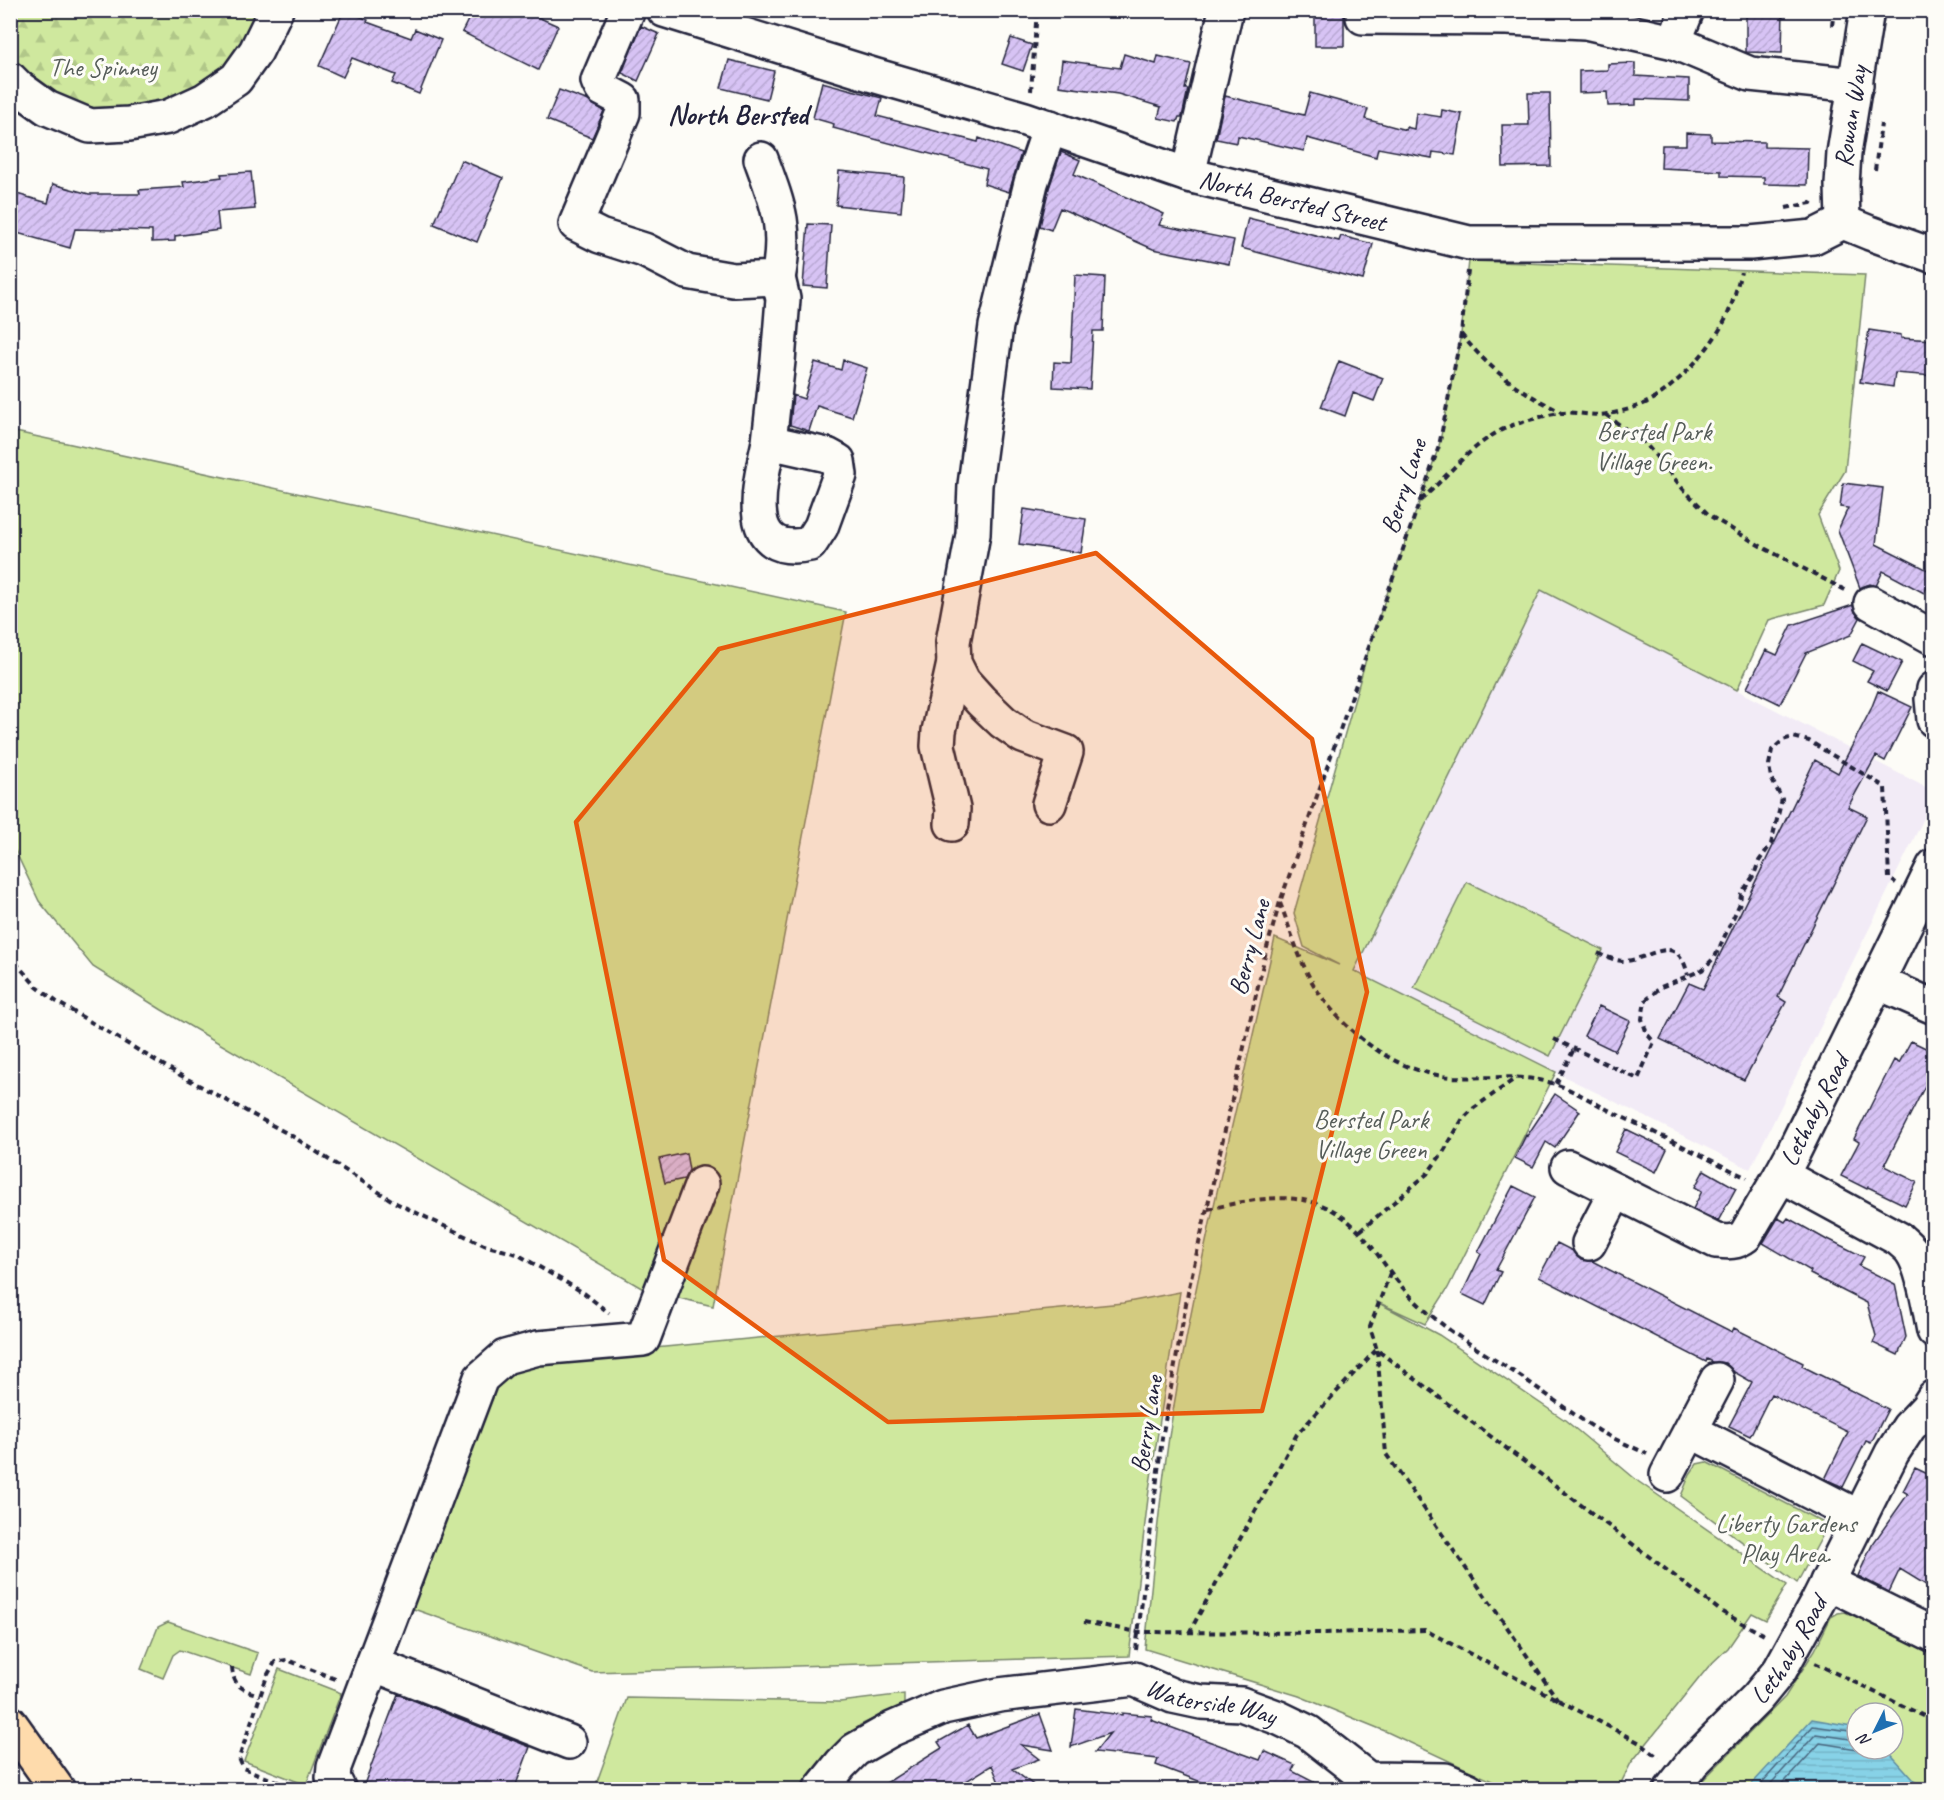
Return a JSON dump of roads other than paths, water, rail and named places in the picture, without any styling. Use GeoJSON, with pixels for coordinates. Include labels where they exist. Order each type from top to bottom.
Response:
{"type":"FeatureCollection","features":[{"type":"Feature","properties":{"kind":"highway"},"geometry":{"type":"LineString","coordinates":[[10,1723],[58,1790]]}},
{"type":"Feature","properties":{"kind":"street"},"geometry":{"type":"LineString","coordinates":[[10,79],[47,108],[90,126],[168,117],[206,100],[236,79],[256,51],[276,10]]}},
{"type":"Feature","properties":{"kind":"street"},"geometry":{"type":"LineString","coordinates":[[628,10],[598,81],[602,89],[623,100],[623,113],[576,224],[600,236],[644,250],[687,272],[733,279],[778,278]]}},
{"type":"Feature","properties":{"kind":"street"},"geometry":{"type":"LineString","coordinates":[[1188,175],[1226,10]]}},
{"type":"Feature","properties":{"kind":"street"},"geometry":{"type":"LineString","coordinates":[[1674,42],[1687,10]]}},
{"type":"Feature","properties":{"kind":"street","name":"Rowan Way"},"geometry":{"type":"LineString","coordinates":[[1843,222],[1844,153],[1867,10]]}},
{"type":"Feature","properties":{"kind":"street","name":"North Bersted Street"},"geometry":{"type":"LineString","coordinates":[[678,13],[873,75],[1037,123],[1188,175],[1469,243],[1750,243],[1813,237],[1843,222]]}},
{"type":"Feature","properties":{"kind":"street"},"geometry":{"type":"LineString","coordinates":[[1363,17],[1507,14],[1585,22],[1674,42],[1750,74],[1856,85]]}},
{"type":"Feature","properties":{"kind":"street"},"geometry":{"type":"LineString","coordinates":[[952,824],[953,809],[938,746],[939,731],[954,663],[953,642],[973,534],[975,485],[996,326],[1031,183],[1037,123]]}},
{"type":"Feature","properties":{"kind":"street"},"geometry":{"type":"LineString","coordinates":[[761,159],[776,197],[782,222],[782,256],[778,278],[783,299],[769,442]]}},
{"type":"Feature","properties":{"kind":"street"},"geometry":{"type":"LineString","coordinates":[[1843,222],[1934,256]]}},
{"type":"Feature","properties":{"kind":"street"},"geometry":{"type":"LineString","coordinates":[[1871,603],[1934,638]]}},
{"type":"Feature","properties":{"kind":"street"},"geometry":{"type":"LineString","coordinates":[[954,663],[963,681],[1003,722],[1023,736],[1066,752],[1048,804]]}},
{"type":"Feature","properties":{"kind":"street"},"geometry":{"type":"LineString","coordinates":[[1934,689],[1932,699],[1934,720]]}},
{"type":"Feature","properties":{"kind":"street","name":"Lethaby Road"},"geometry":{"type":"LineString","coordinates":[[1934,866],[1781,1175],[1899,1239],[1913,1253],[1929,1304],[1934,1331]]}},
{"type":"Feature","properties":{"kind":"street"},"geometry":{"type":"LineString","coordinates":[[1878,982],[1934,1007]]}},
{"type":"Feature","properties":{"kind":"street"},"geometry":{"type":"LineString","coordinates":[[1568,1167],[1716,1241],[1731,1243],[1745,1236],[1781,1175]]}},
{"type":"Feature","properties":{"kind":"street"},"geometry":{"type":"LineString","coordinates":[[339,1790],[333,1778],[334,1767],[482,1378],[505,1357],[538,1348],[643,1339],[702,1184]]}},
{"type":"Feature","properties":{"kind":"street"},"geometry":{"type":"LineString","coordinates":[[1589,1243],[1616,1191]]}},
{"type":"Feature","properties":{"kind":"street"},"geometry":{"type":"LineString","coordinates":[[1669,1470],[1717,1380]]}},
{"type":"Feature","properties":{"kind":"street","name":"Lethaby Road"},"geometry":{"type":"LineString","coordinates":[[1676,1783],[1693,1762],[1757,1698],[1780,1670],[1892,1453],[1909,1426],[1927,1408],[1934,1397]]}},
{"type":"Feature","properties":{"kind":"street"},"geometry":{"type":"LineString","coordinates":[[1691,1431],[1859,1517]]}},
{"type":"Feature","properties":{"kind":"street"},"geometry":{"type":"LineString","coordinates":[[1827,1582],[1934,1635]]}},
{"type":"Feature","properties":{"kind":"street"},"geometry":{"type":"LineString","coordinates":[[368,1677],[569,1742]]}},
{"type":"Feature","properties":{"kind":"street","name":"Waterside Way"},"geometry":{"type":"LineString","coordinates":[[820,1790],[855,1750],[892,1729],[943,1707],[999,1695],[1134,1679],[1173,1696],[1201,1702],[1241,1704],[1279,1718],[1308,1732],[1366,1784],[1445,1780],[1468,1790]]}},
{"type":"Feature","properties":{"kind":"water"},"geometry":{"type":"Polygon","coordinates":[[[1812,1719],[1845,1725],[1845,1761],[1897,1761],[1922,1789],[1753,1789],[1750,1786],[1812,1719]]]}},
{"type":"Feature","properties":{"kind":"district","name":"North Bersted"},"geometry":{"type":"Point","coordinates":[738,114]}},
{"type":"Feature","properties":{"kind":"park label","name":"The Spinney"},"geometry":{"type":"Point","coordinates":[103,67]}},
{"type":"Feature","properties":{"kind":"park label","name":"Bersted Park Village Green."},"geometry":{"type":"Point","coordinates":[1654,446]}},
{"type":"Feature","properties":{"kind":"park label","name":"Bersted Park Village Green"},"geometry":{"type":"Point","coordinates":[1371,1134]}},
{"type":"Feature","properties":{"kind":"park label","name":"Liberty Gardens Play Area."},"geometry":{"type":"Point","coordinates":[1786,1538]}}]}
